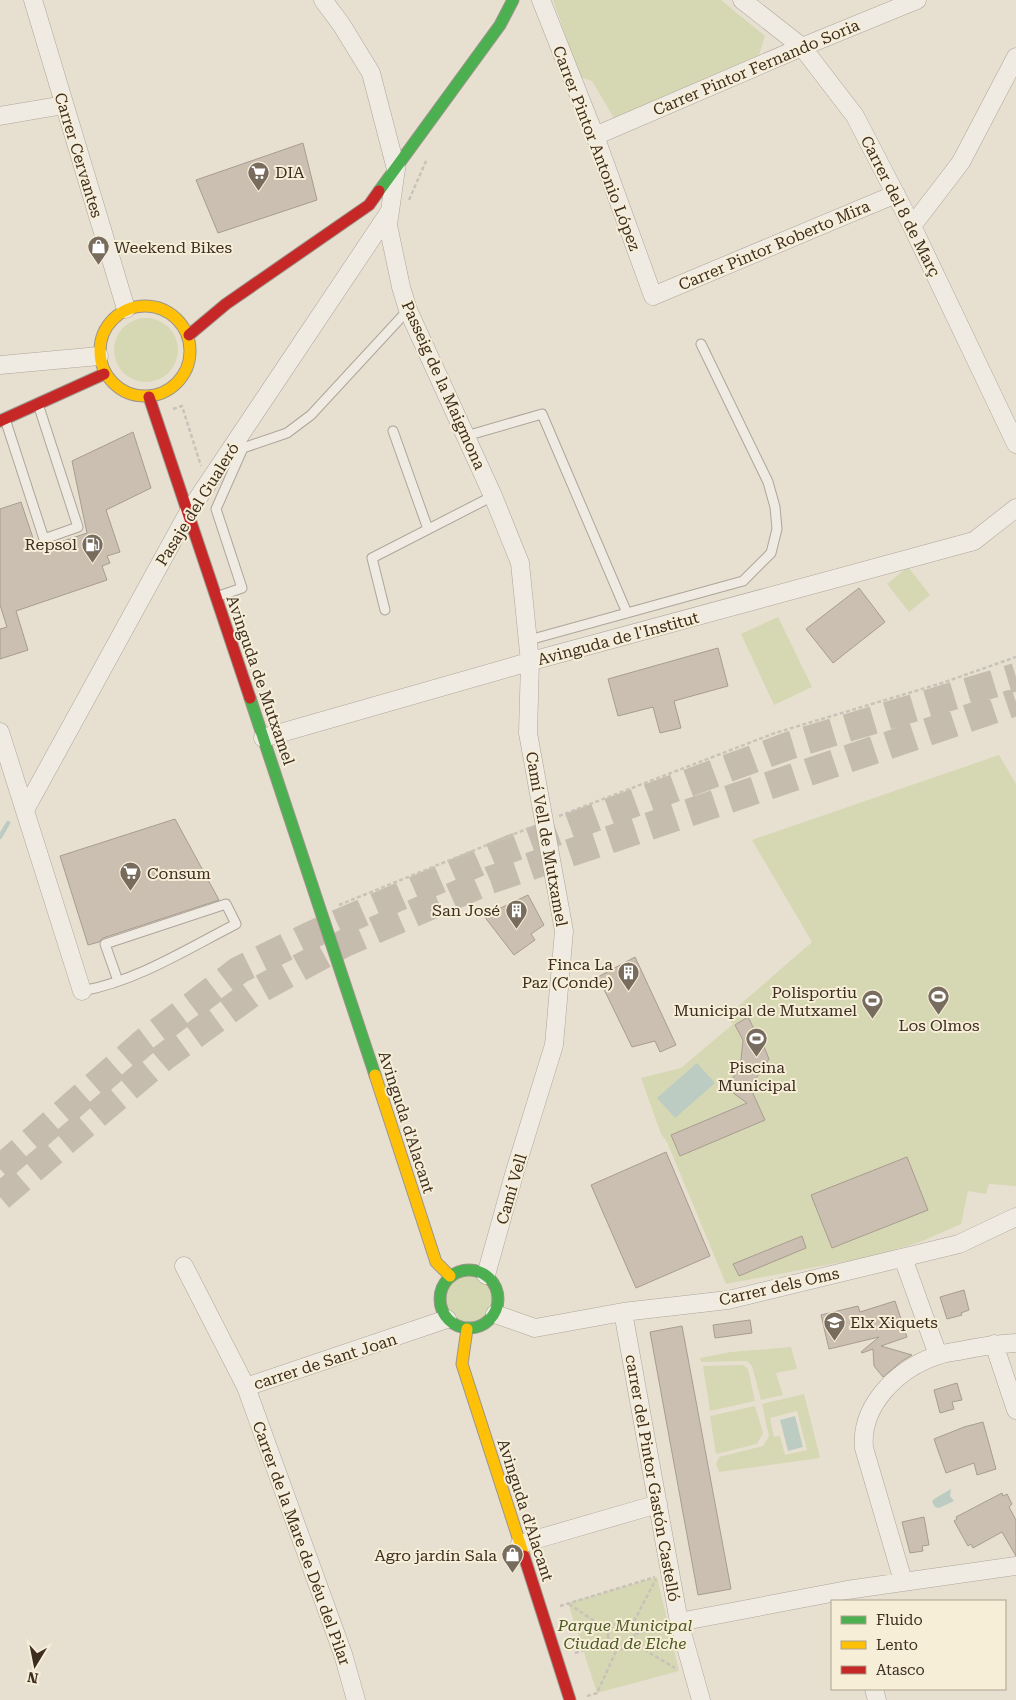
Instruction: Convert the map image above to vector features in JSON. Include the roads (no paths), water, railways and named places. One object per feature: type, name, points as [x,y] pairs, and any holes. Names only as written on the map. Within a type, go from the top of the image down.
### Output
[{"type":"street","name":"Carrer Cervantes","points":[[33,0],[126,309]]},
{"type":"street","name":"Passeig de la Maigmona","points":[[323,0],[341,24],[370,73],[396,169],[388,225],[401,287],[408,310],[493,496],[520,563],[530,662]]},
{"type":"street","points":[[189,335],[226,304],[369,206],[500,24],[513,0]]},
{"type":"street","name":"Carrer Pintor Antonio López","points":[[541,0],[595,136],[652,296]]},
{"type":"street","name":"Carrer del 8 de Març","points":[[742,0],[802,47],[855,116],[912,226],[1016,444]]},
{"type":"street","name":"Carrer Pintor Fernando Soria","points":[[595,136],[917,0]]},
{"type":"street","points":[[912,226],[961,162],[1016,58]]},
{"type":"street","points":[[0,116],[64,105]]},
{"type":"street","name":"Carrer Pintor Roberto Mira","points":[[652,296],[896,194]]},
{"type":"street","name":"Pasaje del Gualeró","points":[[25,810],[188,513],[390,210]]},
{"type":"street","points":[[149,305],[170,312],[189,335],[192,356],[186,373],[168,391],[149,397],[132,394],[117,388],[104,374],[99,356],[100,340],[107,325],[126,309],[149,305]]},
{"type":"street","points":[[0,365],[99,356]]},
{"type":"street","points":[[2,420],[104,374]]},
{"type":"street","name":"Avinguda de Mutxamel","points":[[149,397],[342,972]]},
{"type":"street","name":"Avinguda de l'Institut","points":[[263,738],[530,662],[974,541],[1016,508]]},
{"type":"street","name":"Camí Vell de Mutxamel","points":[[530,662],[528,733],[564,931],[554,1045],[536,1103]]},
{"type":"street","points":[[0,732],[82,991]]},
{"type":"street","name":"Avinguda d'Alacant","points":[[342,972],[436,1262],[450,1276]]},
{"type":"street","name":"Camí Vell","points":[[486,1275],[536,1103]]},
{"type":"street","name":"Carrer dels Oms","points":[[495,1314],[535,1328],[623,1312],[728,1300],[959,1244],[1016,1216]]},
{"type":"street","points":[[903,1258],[938,1355]]},
{"type":"street","name":"carrer de Sant Joan","points":[[184,1266],[246,1387],[447,1319]]},
{"type":"street","points":[[468,1269],[477,1270],[486,1275],[493,1281],[499,1297],[495,1314],[483,1325],[467,1329],[459,1327],[447,1319],[441,1309],[439,1300],[440,1291],[450,1276],[458,1271],[468,1269]]},
{"type":"street","name":"carrer del Pintor Gastón Castelló","points":[[623,1312],[658,1504],[674,1624],[701,1700]]},
{"type":"street","name":"Avinguda d'Alacant","points":[[467,1329],[462,1364],[570,1700]]},
{"type":"street","points":[[903,1582],[864,1448],[863,1437],[871,1410],[891,1383],[920,1363],[938,1355],[994,1344],[1016,1343]]},
{"type":"street","points":[[994,1344],[1016,1410]]},
{"type":"street","name":"Carrer de la Mare de Déu del Pilar","points":[[246,1387],[343,1654],[356,1700]]},
{"type":"street","points":[[520,1544],[658,1504]]},
{"type":"street","points":[[674,1624],[849,1596],[903,1582],[1016,1566]]},
{"type":"lane","points":[[216,597],[242,588],[216,509],[244,448],[288,433],[311,415],[408,310]]},
{"type":"lane","points":[[529,640],[744,581],[771,553],[777,529],[775,507],[768,482],[701,344]]},
{"type":"lane","points":[[2,420],[44,539],[78,527],[38,404]]},
{"type":"lane","points":[[466,436],[542,414],[627,613]]},
{"type":"lane","points":[[392,431],[428,529]]},
{"type":"lane","points":[[385,610],[372,558],[493,496]]},
{"type":"lane","points":[[82,991],[118,982],[132,977],[236,924],[226,904],[105,944],[118,982]]},
{"type":"waterway","points":[[0,837],[8,823]]},
{"type":"tunnel","points":[[0,1169],[143,1043],[239,970],[311,935],[510,849],[791,745],[1016,677]]},
{"type":"tunnel","points":[[0,1197],[164,1057],[251,994],[345,943],[490,880],[1016,702]]},
{"type":"place","name":"DIA","points":[[259,191]]},
{"type":"place","name":"Weekend Bikes","points":[[98,266]]},
{"type":"place","name":"Repsol","points":[[93,563]]},
{"type":"place","name":"Consum","points":[[131,892]]},
{"type":"place","name":"San José","points":[[516,929]]},
{"type":"place","name":"Finca La Paz (Conde)","points":[[629,992]]},
{"type":"place","name":"Los Olmos","points":[[939,1015]]},
{"type":"place","name":"Polisportiu Municipal de Mutxamel","points":[[873,1020]]},
{"type":"place","name":"Piscina Municipal","points":[[757,1057]]},
{"type":"place","name":"Elx Xiquets","points":[[834,1341]]},
{"type":"place","name":"Agro jardín Sala","points":[[513,1574]]},
{"type":"park label","name":"Parque Municipal Ciudad de Elche","points":[[625,1634]]}]
